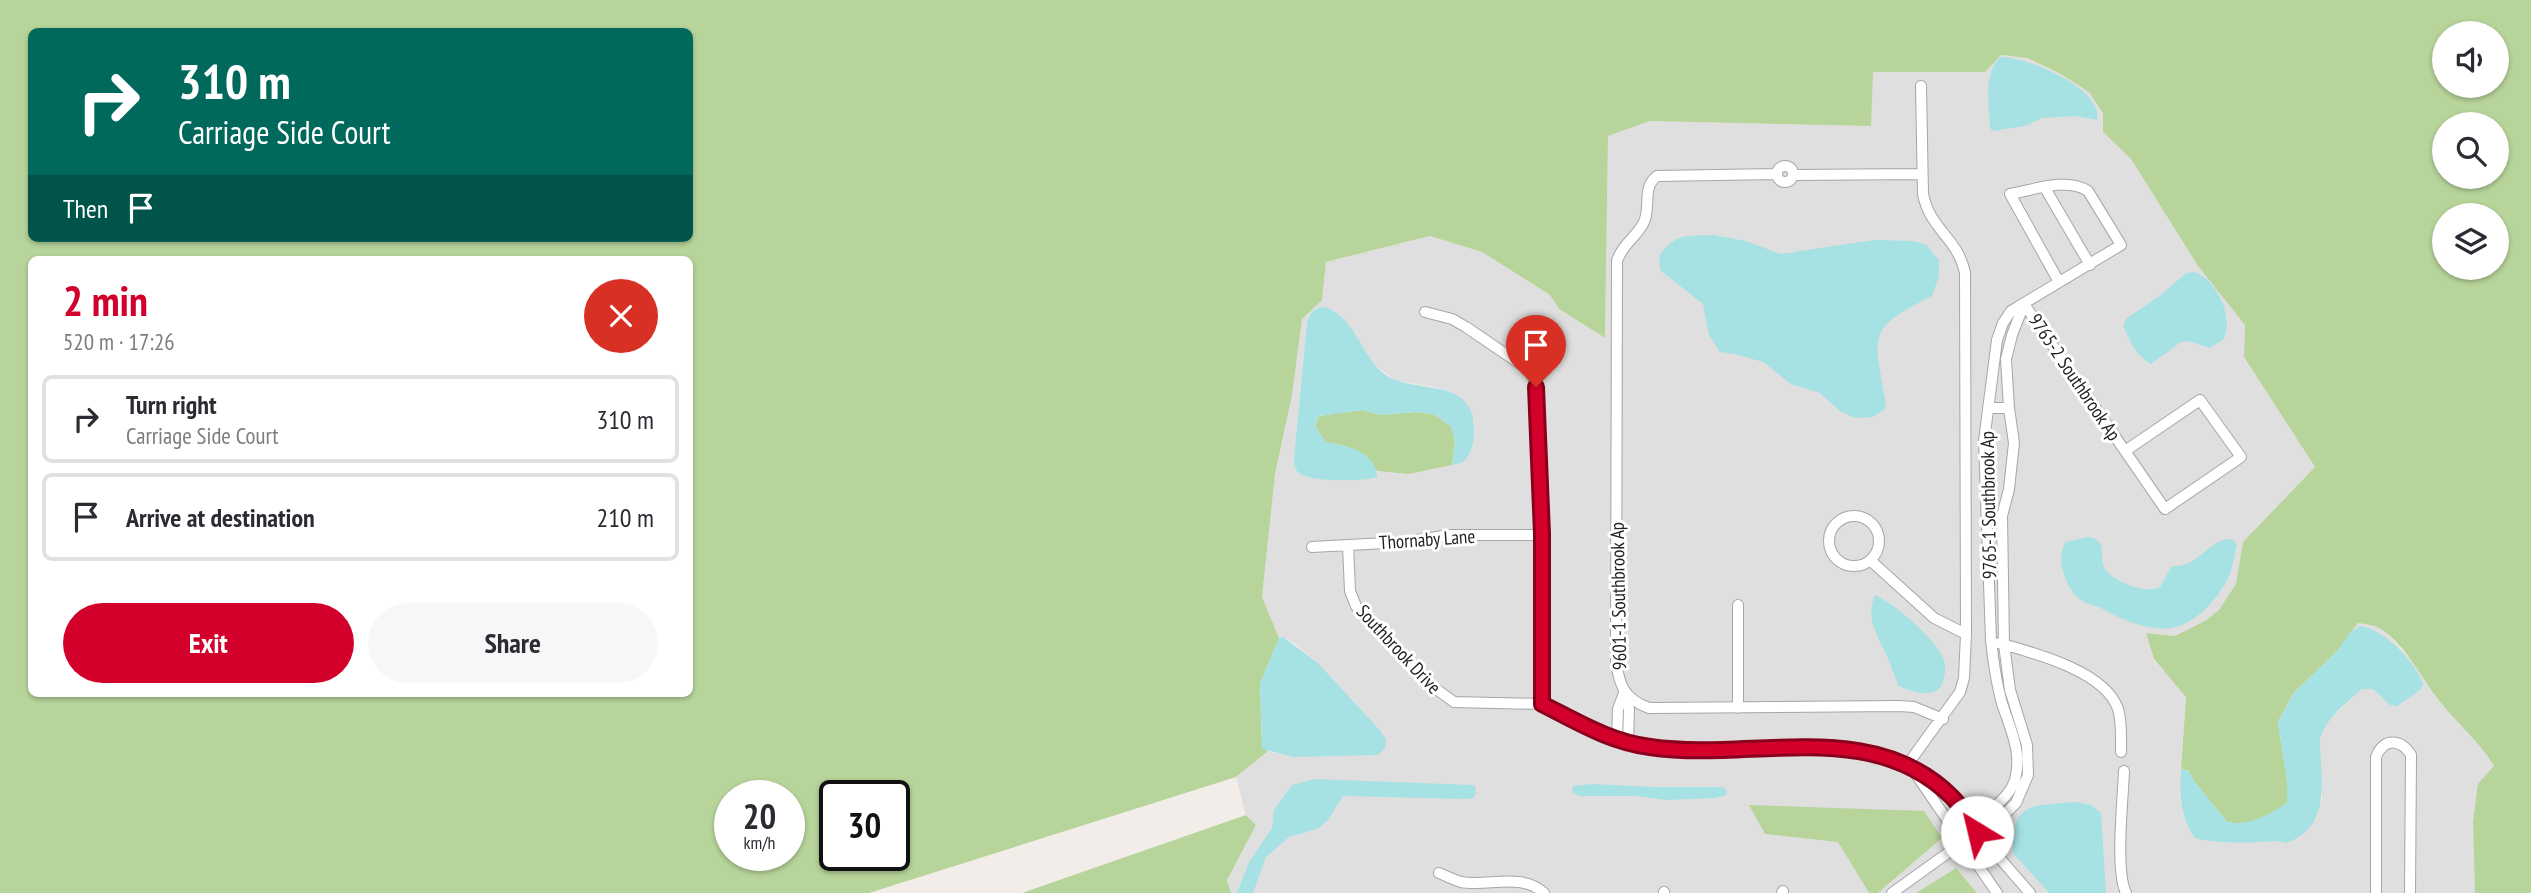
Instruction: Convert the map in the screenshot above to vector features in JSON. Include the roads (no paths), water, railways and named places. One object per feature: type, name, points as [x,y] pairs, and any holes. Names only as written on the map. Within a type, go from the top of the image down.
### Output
[{"type":"street","points":[[1921,86],[1925,207],[1934,224],[1957,249],[1965,273],[1966,634],[1964,684],[1943,719],[1908,764],[1997,893]]},
{"type":"street","name":"9601-1 Southbrook Ap","points":[[1922,174],[1793,175],[1792,170],[1786,166],[1778,169],[1777,174],[1657,176],[1648,188],[1644,224],[1620,250],[1617,261],[1616,661],[1618,679],[1625,692],[1634,701],[1649,708],[1899,706],[1914,708],[1943,719]]},
{"type":"street","name":"9765-1 Southbrook Ap","points":[[1977,832],[1980,820],[1996,807],[2014,783],[2018,761],[2016,742],[1994,669],[1991,640],[1984,441],[1997,340],[2011,311],[2121,245],[2088,191],[2073,185],[2010,194],[2059,282]]},
{"type":"street","points":[[2045,188],[2090,265]]},
{"type":"street","points":[[1892,893],[1962,841],[1977,832],[1990,829],[2016,803],[2028,775],[2028,745],[2010,690],[2004,644],[2002,516],[2009,489],[2014,443],[2006,372],[2008,346],[2024,304]]},
{"type":"street","name":"9765-2 Southbrook Ap","points":[[2024,304],[2124,450],[2165,509],[2241,457],[2200,400],[2124,450]]},
{"type":"street","points":[[1425,312],[1452,319],[1466,327],[1525,367],[1533,377],[1539,400],[1542,704]]},
{"type":"street","points":[[1988,408],[2009,408]]},
{"type":"street","points":[[1853,516],[1862,517],[1875,528],[1878,545],[1870,559],[1863,564],[1848,565],[1835,557],[1830,550],[1829,534],[1838,522],[1853,516]]},
{"type":"street","name":"Thornaby Lane","points":[[1312,547],[1404,542],[1450,535],[1542,534]]},
{"type":"street","name":"Southbrook Drive","points":[[1348,545],[1350,591],[1356,606],[1443,696],[1454,702],[1542,704],[1598,734],[1628,743],[1679,750],[1854,750],[1883,755],[1908,764],[1953,798],[1977,832],[2030,893]]},
{"type":"street","points":[[1870,559],[1934,618],[1966,634]]},
{"type":"street","points":[[1738,606],[1738,708]]},
{"type":"street","points":[[1991,640],[2078,670],[2102,685],[2118,710],[2121,752]]},
{"type":"street","points":[[1617,740],[1618,709],[1625,692]]},
{"type":"street","points":[[1625,692],[1629,709],[1628,743]]},
{"type":"street","points":[[2376,893],[2376,757],[2386,743],[2394,741],[2402,744],[2411,755],[2410,893]]},
{"type":"street","points":[[2124,771],[2122,850],[2123,884],[2126,893]]},
{"type":"street","points":[[1439,873],[1460,882],[1531,884],[1544,893]]},
{"type":"water","points":[[2000,57],[2044,68],[2076,86],[2096,108],[2097,120],[2075,116],[2042,118],[2025,126],[1992,131],[1988,90],[1991,72]]},
{"type":"water","points":[[1713,235],[1746,241],[1781,254],[1874,240],[1914,241],[1926,245],[1939,260],[1939,276],[1932,296],[1895,317],[1879,336],[1879,363],[1886,404],[1884,410],[1873,417],[1855,418],[1840,411],[1820,393],[1791,384],[1763,362],[1720,352],[1709,335],[1703,304],[1660,270],[1659,256],[1671,243],[1682,237]]},
{"type":"water","points":[[2195,272],[2210,283],[2222,301],[2227,321],[2224,339],[2210,348],[2188,341],[2181,342],[2151,364],[2137,352],[2123,325],[2127,318],[2161,295],[2186,273]]},
{"type":"water","points":[[1323,307],[1343,318],[1368,356],[1383,373],[1409,384],[1453,393],[1464,400],[1471,412],[1474,434],[1471,451],[1462,463],[1452,465],[1455,441],[1451,426],[1433,414],[1415,412],[1381,415],[1362,410],[1319,416],[1315,426],[1326,442],[1342,445],[1366,456],[1376,468],[1377,477],[1325,480],[1305,476],[1297,471],[1294,457],[1307,323],[1312,312]]},
{"type":"water","points":[[2088,537],[2101,544],[2104,567],[2113,577],[2129,585],[2147,589],[2160,587],[2172,566],[2190,562],[2217,543],[2232,539],[2237,545],[2229,576],[2213,601],[2189,622],[2163,628],[2128,621],[2076,596],[2065,578],[2061,555],[2066,542]]},
{"type":"water","points":[[1875,595],[1912,621],[1937,648],[1945,669],[1942,685],[1937,690],[1919,693],[1899,686],[1873,626],[1871,611]]},
{"type":"water","points":[[2360,626],[2379,633],[2398,648],[2420,676],[2423,685],[2420,690],[2397,706],[2390,705],[2373,689],[2362,689],[2331,719],[2320,741],[2321,801],[2311,826],[2301,836],[2286,843],[2226,842],[2195,838],[2182,805],[2181,769],[2189,771],[2227,822],[2251,821],[2287,803],[2287,780],[2278,723],[2293,694],[2338,650],[2350,632]]},
{"type":"water","points":[[1283,637],[1318,663],[1378,728],[1386,739],[1385,749],[1377,755],[1293,757],[1262,749],[1260,684],[1279,638]]},
{"type":"water","points":[[1315,779],[1472,785],[1475,786],[1476,792],[1474,798],[1465,799],[1343,796],[1328,820],[1317,829],[1289,837],[1266,857],[1253,893],[1237,893],[1249,862],[1272,828],[1274,810],[1292,785]]},
{"type":"water","points":[[1593,784],[1724,787],[1727,792],[1726,795],[1715,798],[1665,800],[1637,796],[1579,796],[1572,792],[1573,786]]},
{"type":"water","points":[[2075,802],[2091,805],[2101,813],[2106,893],[2049,893],[2013,853],[2016,823],[2028,809],[2047,804]]}]
